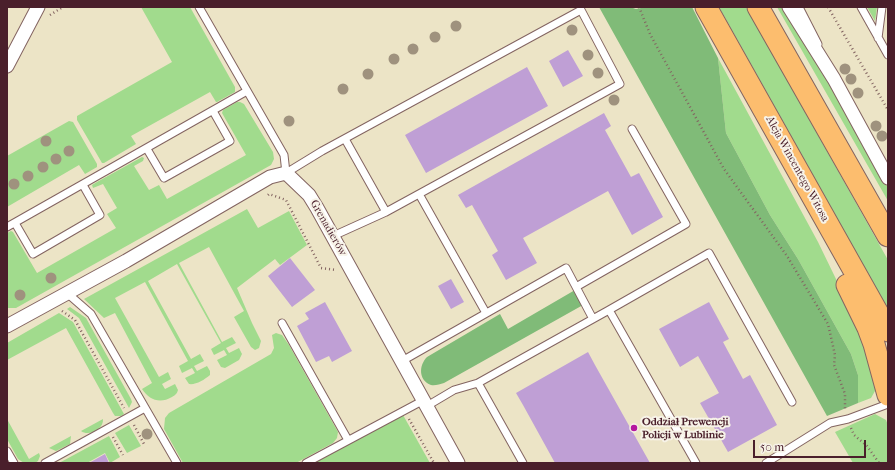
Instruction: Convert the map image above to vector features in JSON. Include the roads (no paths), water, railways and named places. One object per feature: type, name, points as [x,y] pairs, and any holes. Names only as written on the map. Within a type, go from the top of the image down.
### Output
[{"type":"main road","name":"Aleja Wincentego Witosa","points":[[706,7],[888,331]]},
{"type":"main road","points":[[758,7],[888,236]]},
{"type":"main road","points":[[823,120],[888,213]]},
{"type":"main road","points":[[777,134],[832,255],[868,328],[888,395]]},
{"type":"street","points":[[7,66],[38,7]]},
{"type":"street","points":[[789,7],[834,78],[888,178]]},
{"type":"street","points":[[7,326],[72,297],[126,261],[270,177],[286,173]]},
{"type":"street","name":"Grenadierów","points":[[286,173],[309,195],[458,463]]},
{"type":"lane","points":[[199,7],[284,155],[286,173],[344,138],[581,10],[620,84],[386,212],[333,236]]},
{"type":"lane","points":[[799,7],[834,78]]},
{"type":"lane","points":[[861,7],[888,55]]},
{"type":"lane","points":[[878,38],[882,7]]},
{"type":"lane","points":[[7,227],[247,91]]},
{"type":"lane","points":[[147,149],[164,178],[230,141],[213,111]]},
{"type":"lane","points":[[576,287],[686,224],[632,129]]},
{"type":"lane","points":[[344,138],[386,212]]},
{"type":"lane","points":[[15,223],[33,254],[100,215],[83,185]]},
{"type":"lane","points":[[419,194],[486,313]]},
{"type":"lane","points":[[306,463],[404,411],[454,390],[478,383],[709,254],[792,402]]},
{"type":"lane","points":[[402,361],[566,268],[593,318]]},
{"type":"lane","points":[[72,297],[91,314],[177,463]]},
{"type":"lane","points":[[609,310],[696,463]]},
{"type":"lane","points":[[282,322],[348,440]]},
{"type":"lane","points":[[478,383],[523,463]]},
{"type":"lane","points":[[766,463],[830,423],[848,419],[888,404]]},
{"type":"lane","points":[[45,463],[145,408]]},
{"type":"lane","points":[[7,451],[14,463]]},
{"type":"place","name":"Oddział Prewencji Policji w Lublinie","points":[[634,428]]}]
